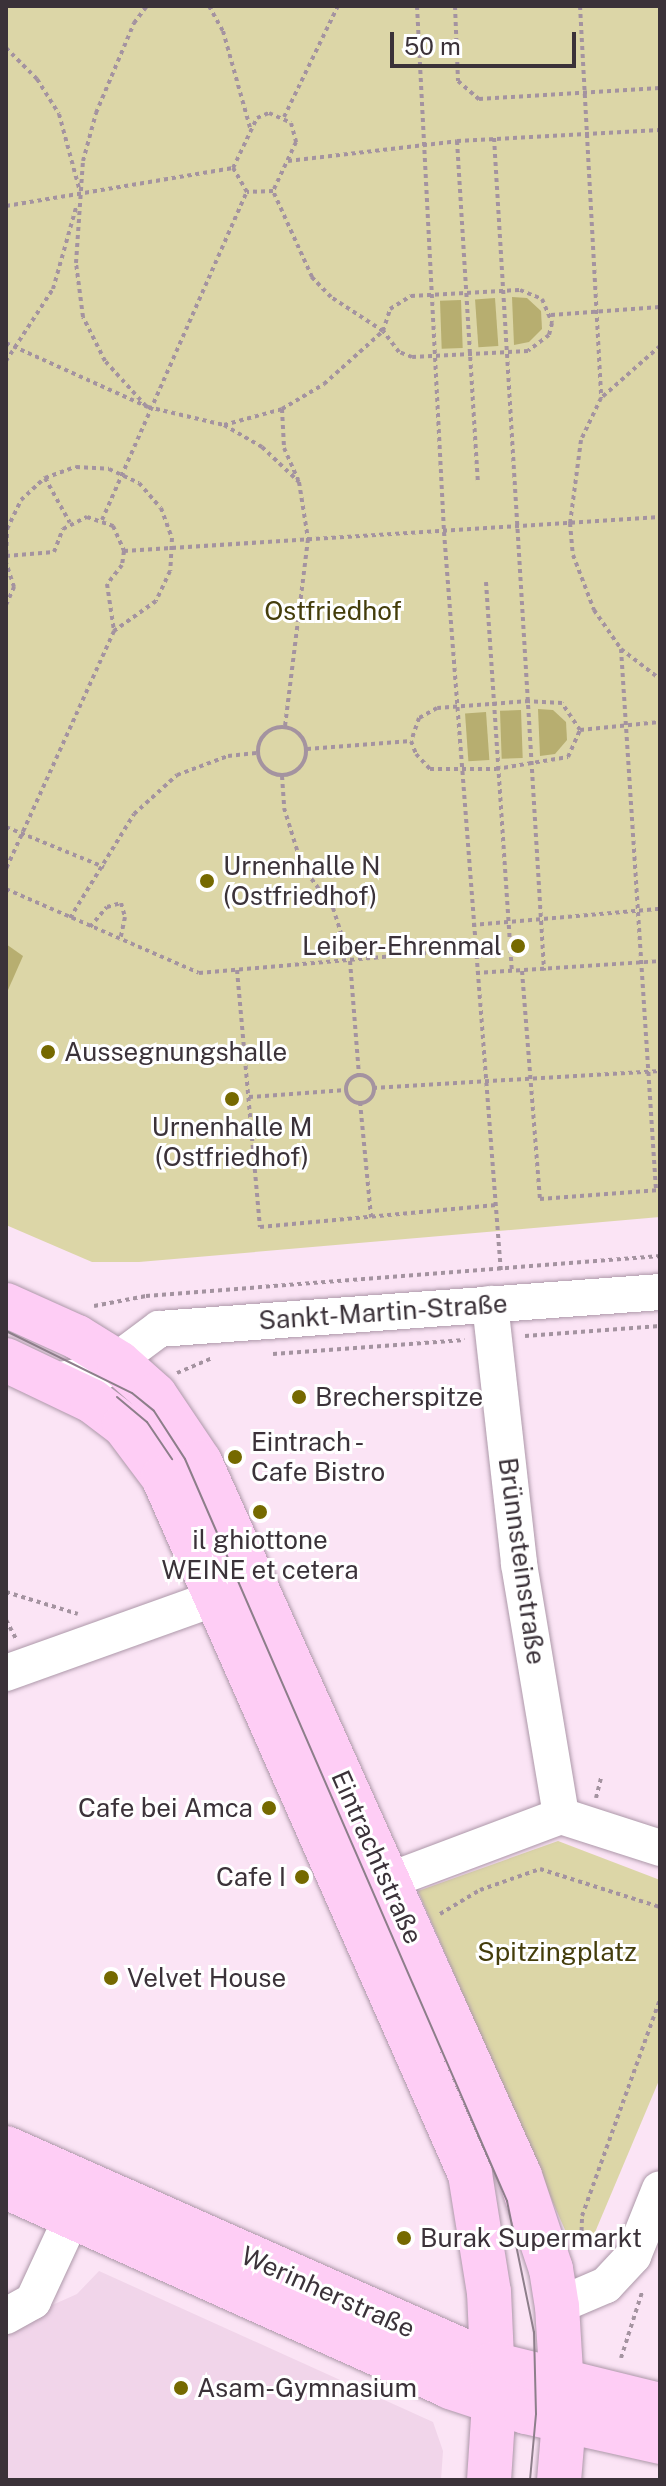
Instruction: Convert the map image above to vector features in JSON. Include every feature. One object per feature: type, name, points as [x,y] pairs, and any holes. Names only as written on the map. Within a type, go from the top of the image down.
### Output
[{"type":"main road","name":"Eintrachtstraße","points":[[6,1305],[77,1337],[119,1363],[155,1395],[200,1462],[520,2176],[551,2269],[557,2306],[564,2402],[559,2480]]},
{"type":"main road","name":"Eintrachtstraße","points":[[6,1360],[54,1381],[124,1425],[163,1477],[470,2174],[483,2236],[493,2384],[489,2480]]},
{"type":"main road","name":"Werinherstraße","points":[[6,2148],[493,2384]]},
{"type":"main road","name":"Werinherstraße","points":[[6,2187],[72,2217],[493,2384],[564,2402],[660,2442]]},
{"type":"main road","name":"Werinherstraße","points":[[564,2402],[660,2405]]},
{"type":"street","name":"Sankt-Martin-Straße","points":[[119,1363],[159,1329],[492,1321],[660,1292]]},
{"type":"street","name":"Brünnsteinstraße","points":[[492,1321],[519,1564],[561,1816]]},
{"type":"street","points":[[54,1381],[100,1373],[119,1363],[124,1425]]},
{"type":"street","points":[[6,1673],[218,1597]]},
{"type":"street","points":[[388,1881],[561,1816],[660,1848]]},
{"type":"street","points":[[557,2306],[606,2285],[633,2256],[660,2189]]},
{"type":"street","points":[[6,2316],[33,2301],[72,2217]]},
{"type":"path","points":[[6,361],[53,289],[80,193],[96,113],[117,59],[147,6]]},
{"type":"path","points":[[209,6],[223,31],[251,129]]},
{"type":"path","points":[[284,117],[338,6]]},
{"type":"path","points":[[417,6],[433,355],[460,770],[502,1268]]},
{"type":"path","points":[[455,6],[458,81],[479,99],[660,88]]},
{"type":"path","points":[[580,6],[601,398]]},
{"type":"path","points":[[6,48],[37,79],[59,114],[80,193],[76,263],[83,317],[105,361],[148,407]]},
{"type":"path","points":[[233,168],[251,129],[266,114],[284,117],[296,132],[288,161],[273,191]]},
{"type":"path","points":[[288,161],[457,141],[660,130]]},
{"type":"path","points":[[494,138],[544,970]]},
{"type":"path","points":[[457,141],[478,480]]},
{"type":"path","points":[[6,206],[233,168]]},
{"type":"path","points":[[233,168],[247,192]]},
{"type":"path","points":[[247,192],[273,191]]},
{"type":"path","points":[[273,191],[312,277],[351,312],[383,331],[399,352],[433,355],[528,351],[542,343],[551,315]]},
{"type":"path","points":[[102,520],[148,407],[247,192]]},
{"type":"path","points":[[224,425],[282,409],[349,366],[383,331],[390,309],[399,300],[430,295],[532,292],[551,315]]},
{"type":"path","points":[[551,315],[660,307]]},
{"type":"path","points":[[6,343],[148,407],[224,425],[262,447],[299,482]]},
{"type":"path","points":[[660,346],[601,398],[581,440],[570,523],[582,582],[621,649],[660,679]]},
{"type":"path","points":[[282,409],[284,448],[299,482],[308,539],[285,727]]},
{"type":"path","points":[[6,605],[14,587],[6,556],[7,529],[21,500],[45,478],[76,467],[121,473],[139,483],[161,508],[171,547],[170,571],[156,601],[114,631],[6,869]]},
{"type":"path","points":[[45,478],[70,523]]},
{"type":"path","points":[[6,556],[54,552],[56,540],[70,523],[87,517],[102,520],[121,538],[124,551],[122,565],[107,584],[114,631]]},
{"type":"path","points":[[124,551],[660,517]]},
{"type":"path","points":[[486,582],[496,769],[512,971]]},
{"type":"path","points":[[522,971],[540,1199],[658,1190],[621,649]]},
{"type":"path","points":[[529,701],[562,703],[580,730],[568,757],[496,769],[430,769],[416,754],[411,741],[427,711],[529,701]]},
{"type":"path","points":[[580,730],[660,722]]},
{"type":"path","points":[[285,727],[297,732],[307,749],[302,765],[282,776],[266,769],[258,753],[265,734],[285,727]]},
{"type":"path","points":[[307,749],[411,741]]},
{"type":"path","points":[[70,918],[134,814],[177,775],[228,756],[258,753]]},
{"type":"path","points":[[282,776],[284,808],[302,866],[333,908],[350,961],[359,1075],[346,1090]]},
{"type":"path","points":[[6,827],[104,867]]},
{"type":"path","points":[[6,889],[199,973],[474,949]]},
{"type":"path","points":[[90,927],[107,907],[121,903],[125,907],[120,941]]},
{"type":"path","points":[[472,925],[660,909]]},
{"type":"path","points":[[476,973],[660,961]]},
{"type":"path","points":[[237,970],[260,1227],[496,1205]]},
{"type":"path","points":[[373,1088],[660,1071]]},
{"type":"path","points":[[359,1075],[367,1077],[373,1088]]},
{"type":"path","points":[[360,1102],[368,1099],[373,1088]]},
{"type":"path","points":[[249,1097],[346,1090],[360,1102],[371,1217]]},
{"type":"path","points":[[88,1307],[146,1296],[660,1256]]},
{"type":"path","points":[[256,1355],[492,1321],[660,1326]]},
{"type":"path","points":[[176,1374],[190,1363],[225,1357]]},
{"type":"path","points":[[6,1592],[92,1619]]},
{"type":"path","points":[[409,1928],[480,1890],[540,1869],[660,1907]]},
{"type":"path","points":[[581,2260],[582,2216],[660,1999]]},
{"type":"path","points":[[621,2358],[646,2279]]},
{"type":"shaded area","points":[[512,297],[527,298],[541,311],[542,329],[529,342],[514,345]]},
{"type":"shaded area","points":[[495,298],[498,346],[478,347],[475,299]]},
{"type":"shaded area","points":[[461,300],[463,348],[442,349],[440,301]]},
{"type":"shaded area","points":[[538,709],[553,710],[566,722],[567,740],[555,754],[540,756]]},
{"type":"shaded area","points":[[521,710],[523,758],[502,759],[500,711]]},
{"type":"shaded area","points":[[486,712],[489,760],[468,761],[465,713]]},
{"type":"shaded area","points":[[6,944],[23,956],[8,990],[6,989]]},
{"type":"shaded area","name":"Asam-Gymnasium","points":[[99,2271],[433,2422],[443,2451],[441,2480],[6,2480],[6,2337],[21,2319],[77,2294]]},
{"type":"green space","name":"Ostfriedhof","points":[[6,6],[660,6],[660,1217],[139,1262],[92,1262],[6,1225]]},
{"type":"green space","name":"Spitzingplatz","points":[[558,1841],[660,1880],[660,2078],[593,2237],[568,2237],[418,1891]]},
{"type":"tram line","points":[[6,1331],[132,1393],[154,1411],[185,1459],[507,2201],[534,2332],[536,2414],[530,2480]]},
{"type":"tram line","points":[[117,1397],[147,1422],[172,1459]]},
{"type":"place","name":"Urnenhalle N (Ostfriedhof)","points":[[207,881]]},
{"type":"place","name":"Leiber-Ehrenmal","points":[[518,946]]},
{"type":"place","name":"Aussegnungshalle","points":[[48,1052]]},
{"type":"place","name":"Urnenhalle M (Ostfriedhof)","points":[[232,1099]]},
{"type":"place","name":"Brecherspitze","points":[[299,1397]]},
{"type":"place","name":"Eintrach - Cafe Bistro","points":[[235,1457]]},
{"type":"place","name":"il ghiottone WEINE et cetera","points":[[260,1512]]},
{"type":"place","name":"Cafe bei Amca","points":[[269,1808]]},
{"type":"place","name":"Cafe I","points":[[302,1877]]},
{"type":"place","name":"Velvet House","points":[[111,1978]]},
{"type":"place","name":"Burak Supermarkt","points":[[404,2238]]},
{"type":"place","name":"Asam-Gymnasium","points":[[181,2388]]}]
